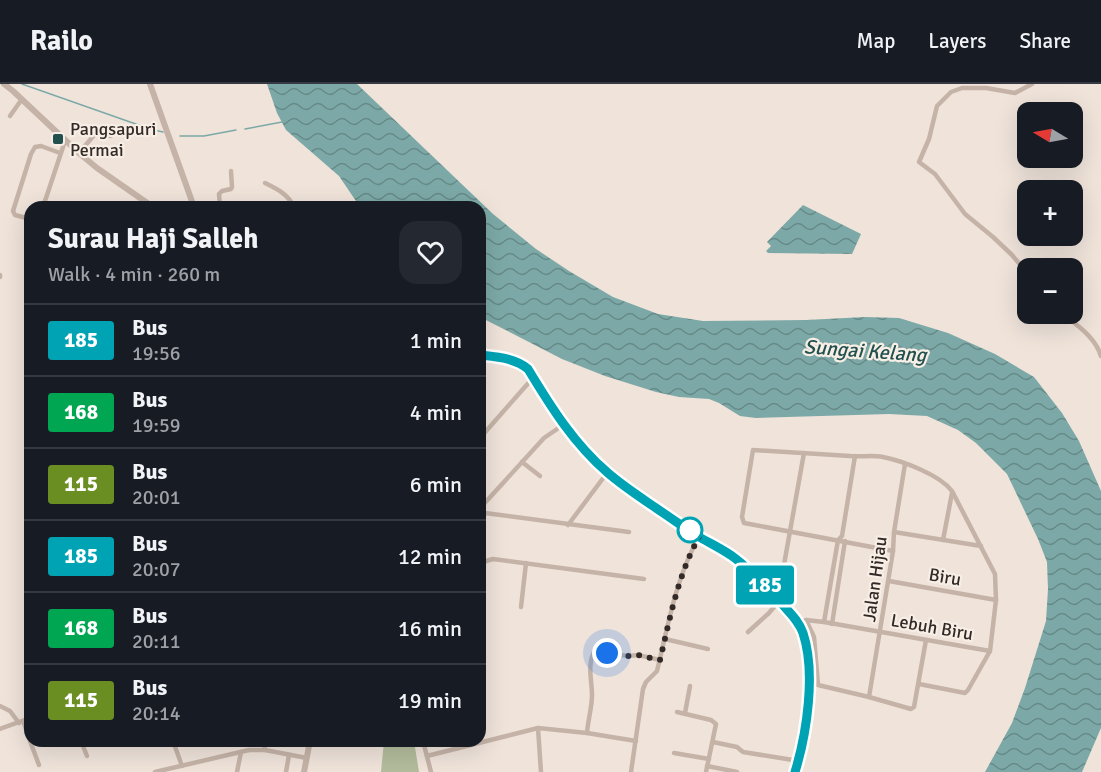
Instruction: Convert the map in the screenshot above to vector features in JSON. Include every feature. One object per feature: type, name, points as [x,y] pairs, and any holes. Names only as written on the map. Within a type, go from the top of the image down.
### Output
[{"type":"street","points":[[4,84],[79,153],[143,201]]},
{"type":"street","points":[[150,84],[192,201]]},
{"type":"street","points":[[1017,261],[993,237],[964,214],[935,174],[920,162],[929,139],[937,106],[951,92],[962,88],[986,88],[1016,93],[1032,84]]},
{"type":"street","points":[[10,116],[22,99]]},
{"type":"street","points":[[79,153],[95,134],[111,136]]},
{"type":"street","points":[[44,201],[65,141]]},
{"type":"street","points":[[24,217],[15,215],[13,211],[31,154],[36,147],[41,146],[60,153]]},
{"type":"street","points":[[220,201],[220,192],[232,187],[231,171]]},
{"type":"street","points":[[265,183],[280,191],[290,201]]},
{"type":"street","points":[[1075,324],[1089,335],[1101,356]]},
{"type":"street","points":[[486,356],[522,364],[528,369],[563,425],[607,473],[699,537],[735,558],[757,576],[798,623],[803,633],[809,671],[808,707],[795,772]]},
{"type":"street","points":[[486,431],[533,378]]},
{"type":"street","points":[[486,502],[544,438],[563,425]]},
{"type":"street","points":[[893,551],[846,542],[840,538],[744,523],[742,518],[753,450],[882,456],[930,474],[947,484],[952,491],[995,574],[996,600],[990,651],[967,692],[919,684]]},
{"type":"street","points":[[774,595],[780,587],[804,453]]},
{"type":"street","points":[[824,622],[855,456]]},
{"type":"street","points":[[522,462],[540,476]]},
{"type":"street","name":"Jalan Hijau","points":[[869,697],[889,581],[905,464]]},
{"type":"street","points":[[568,525],[607,473]]},
{"type":"street","points":[[943,540],[952,491]]},
{"type":"street","points":[[486,513],[628,532]]},
{"type":"street","points":[[894,532],[981,546]]},
{"type":"street","points":[[631,772],[646,682],[657,671],[681,576],[688,556],[699,537]]},
{"type":"street","points":[[832,624],[846,542]]},
{"type":"street","points":[[486,561],[493,559],[644,579]]},
{"type":"street","points":[[521,607],[526,564]]},
{"type":"street","name":"Biru","points":[[889,581],[996,600]]},
{"type":"street","points":[[748,632],[770,613],[779,601]]},
{"type":"street","points":[[806,620],[814,637],[818,685],[911,708],[914,707],[926,640]]},
{"type":"street","name":"Lebuh Biru","points":[[798,623],[806,620],[824,622],[990,651]]},
{"type":"street","points":[[665,639],[708,649]]},
{"type":"street","points":[[587,733],[592,694],[591,658],[594,652]]},
{"type":"street","points":[[607,653],[638,655],[660,660]]},
{"type":"street","points":[[685,713],[690,686]]},
{"type":"street","points":[[0,706],[10,711],[24,728]]},
{"type":"street","points":[[677,712],[715,722],[717,727],[706,769],[737,772]]},
{"type":"street","points":[[0,729],[24,721]]},
{"type":"street","points":[[486,741],[538,728],[636,741]]},
{"type":"street","points":[[538,728],[541,772]]},
{"type":"street","points":[[713,742],[737,747],[743,752],[799,761]]},
{"type":"street","points":[[32,747],[39,765]]},
{"type":"street","points":[[83,747],[87,756]]},
{"type":"street","points":[[175,747],[182,766]]},
{"type":"street","points":[[304,772],[309,747]]},
{"type":"street","points":[[425,747],[431,772]]},
{"type":"street","points":[[427,756],[463,747]]},
{"type":"street","points":[[155,772],[249,750],[265,750],[307,758]]},
{"type":"street","points":[[237,772],[241,752]]},
{"type":"street","points":[[674,753],[709,759]]},
{"type":"street","points":[[286,772],[289,755]]},
{"type":"green space","points":[[383,747],[415,747],[419,772],[381,772]]},
{"type":"water","points":[[267,84],[357,84],[479,201],[356,201],[339,176],[286,130],[277,113]]},
{"type":"water","points":[[803,205],[861,234],[852,254],[768,253],[766,251],[771,246],[767,242]]},
{"type":"water","name":"Sungai Kelang","points":[[486,207],[536,249],[569,271],[613,297],[658,314],[703,321],[899,318],[948,333],[995,354],[1034,377],[1062,413],[1079,441],[1101,491],[1101,728],[1082,772],[985,772],[1012,723],[1025,688],[1046,621],[1048,589],[1047,562],[1007,474],[976,443],[958,430],[927,416],[889,414],[756,418],[740,416],[709,399],[679,397],[656,392],[562,359],[486,320]]},
{"type":"waterway","points":[[22,84],[163,132]]},
{"type":"waterway","points":[[245,129],[282,122]]},
{"type":"waterway","points":[[180,136],[204,136],[236,130]]},
{"type":"bus line","name":"185","points":[[486,356],[514,361],[528,369],[563,425],[607,473],[699,537],[735,558],[757,576],[798,623],[807,650],[809,689],[799,761],[795,772]]},
{"type":"place","name":"Pangsapuri Permai","points":[[58,139]]},
{"type":"route","points":[[607,653],[638,655],[660,660],[681,576],[688,556],[699,537],[690,530]]}]
